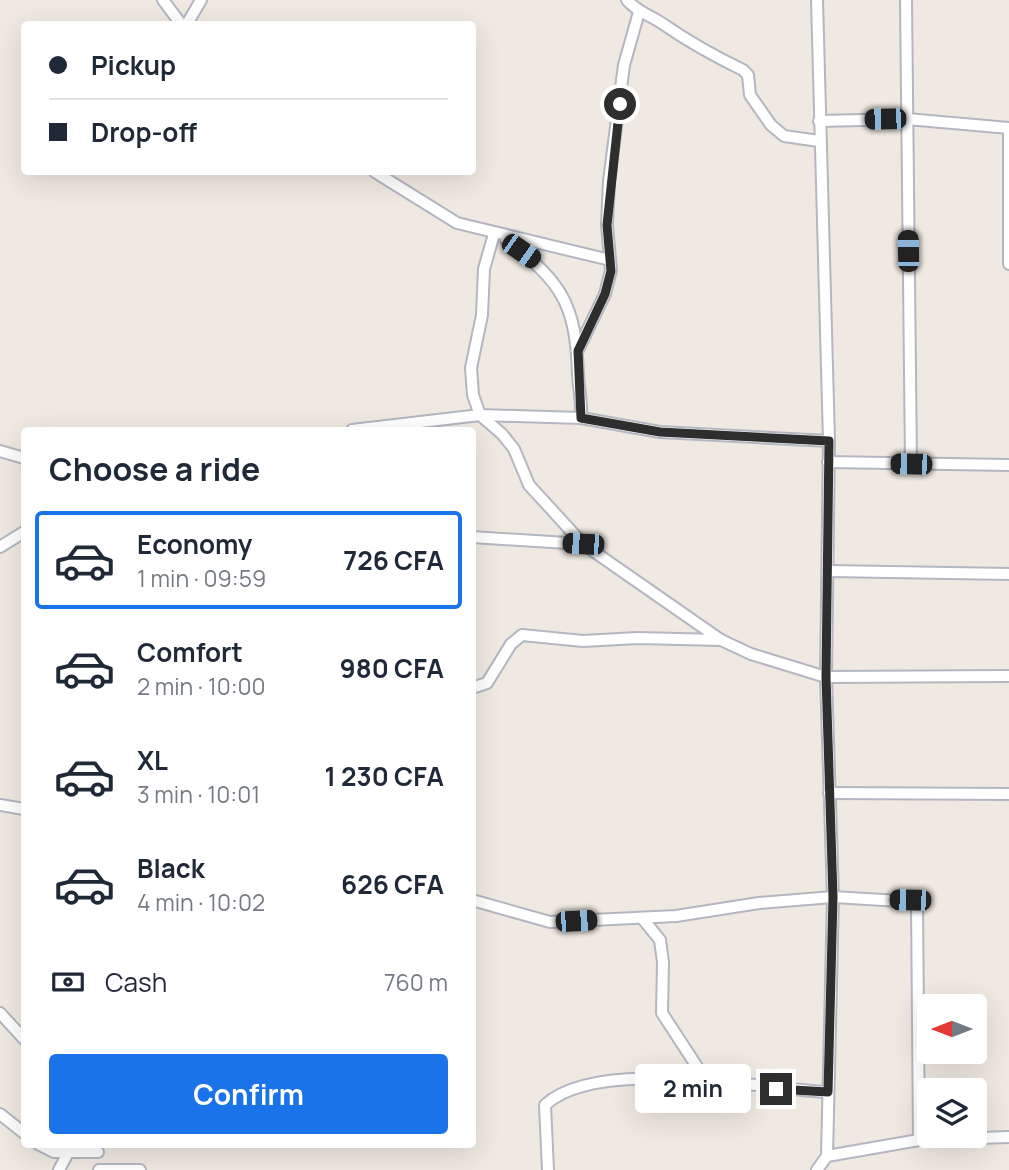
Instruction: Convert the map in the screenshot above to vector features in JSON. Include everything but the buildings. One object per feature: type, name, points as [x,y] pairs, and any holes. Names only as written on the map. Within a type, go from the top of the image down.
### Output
[{"type":"street","points":[[163,0],[181,21]]},
{"type":"street","points":[[186,21],[201,0]]},
{"type":"street","points":[[627,0],[639,12],[661,22],[706,53],[743,70],[748,75],[750,95],[771,125],[784,136],[819,141]]},
{"type":"street","points":[[817,0],[829,441],[826,677],[833,897],[827,1156],[817,1170]]},
{"type":"street","points":[[906,0],[911,464]]},
{"type":"street","points":[[578,351],[605,294],[611,271],[607,225],[610,181],[624,65],[639,12]]},
{"type":"street","points":[[1009,117],[1009,264]]},
{"type":"street","points":[[819,121],[907,118],[1009,128]]},
{"type":"street","points":[[380,175],[457,223],[610,260]]},
{"type":"street","points":[[498,235],[540,264],[564,298],[575,325],[581,418]]},
{"type":"street","points":[[498,235],[484,269],[485,295],[471,368],[480,415],[502,434],[514,449],[529,485],[583,544],[721,640],[751,654],[826,677],[1009,676]]},
{"type":"street","points":[[378,427],[480,415],[581,418],[660,432],[829,441]]},
{"type":"street","points":[[0,451],[21,457]]},
{"type":"street","points":[[828,462],[1009,465]]},
{"type":"street","points":[[0,547],[21,534]]},
{"type":"street","points":[[476,537],[583,544]]},
{"type":"street","points":[[829,571],[1009,574]]},
{"type":"street","points":[[476,687],[487,683],[511,644],[522,635],[583,641],[638,638],[721,640]]},
{"type":"street","points":[[829,793],[1009,794]]},
{"type":"street","points":[[0,805],[21,809]]},
{"type":"street","points":[[476,901],[550,922],[642,918],[833,897],[917,902],[918,1078]]},
{"type":"street","points":[[642,918],[660,940],[663,1013],[705,1079]]},
{"type":"street","points":[[0,1013],[21,1036]]},
{"type":"street","points":[[548,1170],[544,1111],[551,1099],[605,1082],[657,1077],[705,1079],[776,1089],[828,1092]]},
{"type":"street","points":[[0,1114],[21,1131]]},
{"type":"street","points":[[987,1137],[1009,1136]]},
{"type":"street","points":[[827,1156],[917,1140]]},
{"type":"street","points":[[46,1148],[54,1152],[71,1148],[96,1148],[104,1169],[140,1170]]},
{"type":"street","points":[[59,1170],[71,1148]]},
{"type":"route","points":[[620,104],[607,225],[611,271],[605,294],[587,326],[578,351],[581,418],[660,432],[829,441],[826,677],[833,897],[828,1092],[776,1089]]}]
